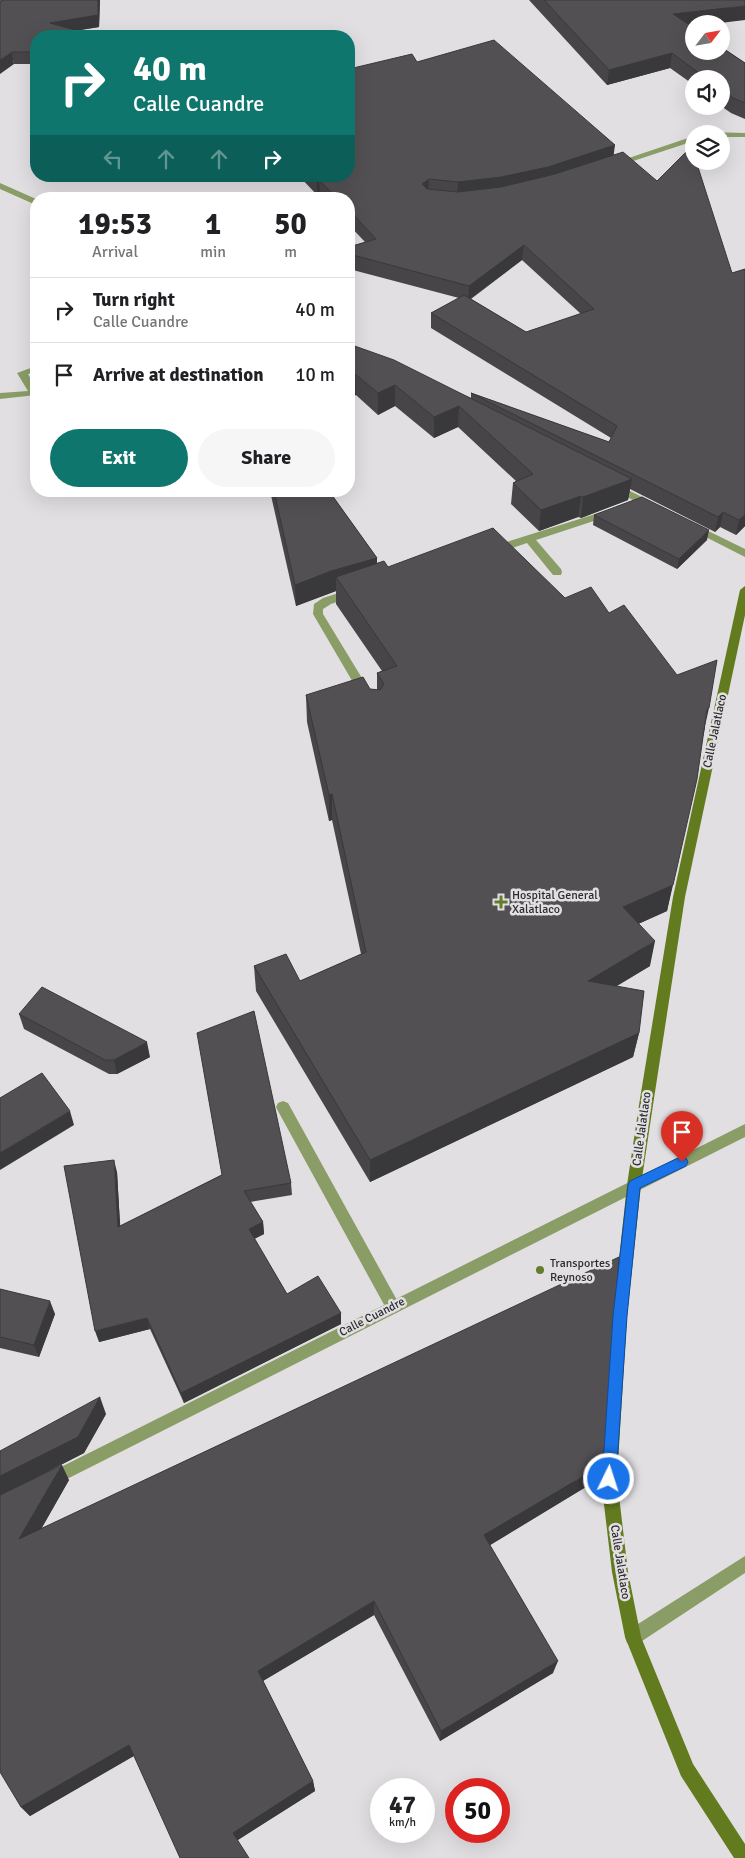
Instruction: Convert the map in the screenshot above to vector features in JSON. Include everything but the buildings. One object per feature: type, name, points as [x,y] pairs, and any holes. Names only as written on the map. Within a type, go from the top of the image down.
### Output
[{"type":"main road","name":"Calle Jalatlaco","points":[[744,1858],[687,1770],[633,1637],[620,1572],[609,1479],[620,1316],[634,1185],[679,897],[745,590]]},
{"type":"street","points":[[730,135],[745,135]]},
{"type":"street","points":[[604,167],[685,141]]},
{"type":"street","points":[[0,186],[30,199]]},
{"type":"street","points":[[30,370],[22,373],[30,386]]},
{"type":"street","points":[[0,396],[30,393]]},
{"type":"street","points":[[606,482],[658,509]]},
{"type":"street","points":[[484,553],[585,522],[641,500]]},
{"type":"street","points":[[684,522],[745,552]]},
{"type":"street","points":[[530,540],[557,572]]},
{"type":"street","points":[[364,589],[327,601],[318,607],[318,614],[371,703]]},
{"type":"street","points":[[283,1107],[393,1307]]},
{"type":"street","name":"Calle Cuandre","points":[[35,1487],[745,1130]]},
{"type":"street","points":[[633,1637],[745,1564]]},
{"type":"place","name":"Hospital General Xalatlaco","points":[[501,902]]},
{"type":"place","name":"Transportes Reynoso","points":[[540,1270]]},
{"type":"route","points":[[609,1479],[620,1316],[634,1185],[682,1162]]}]
